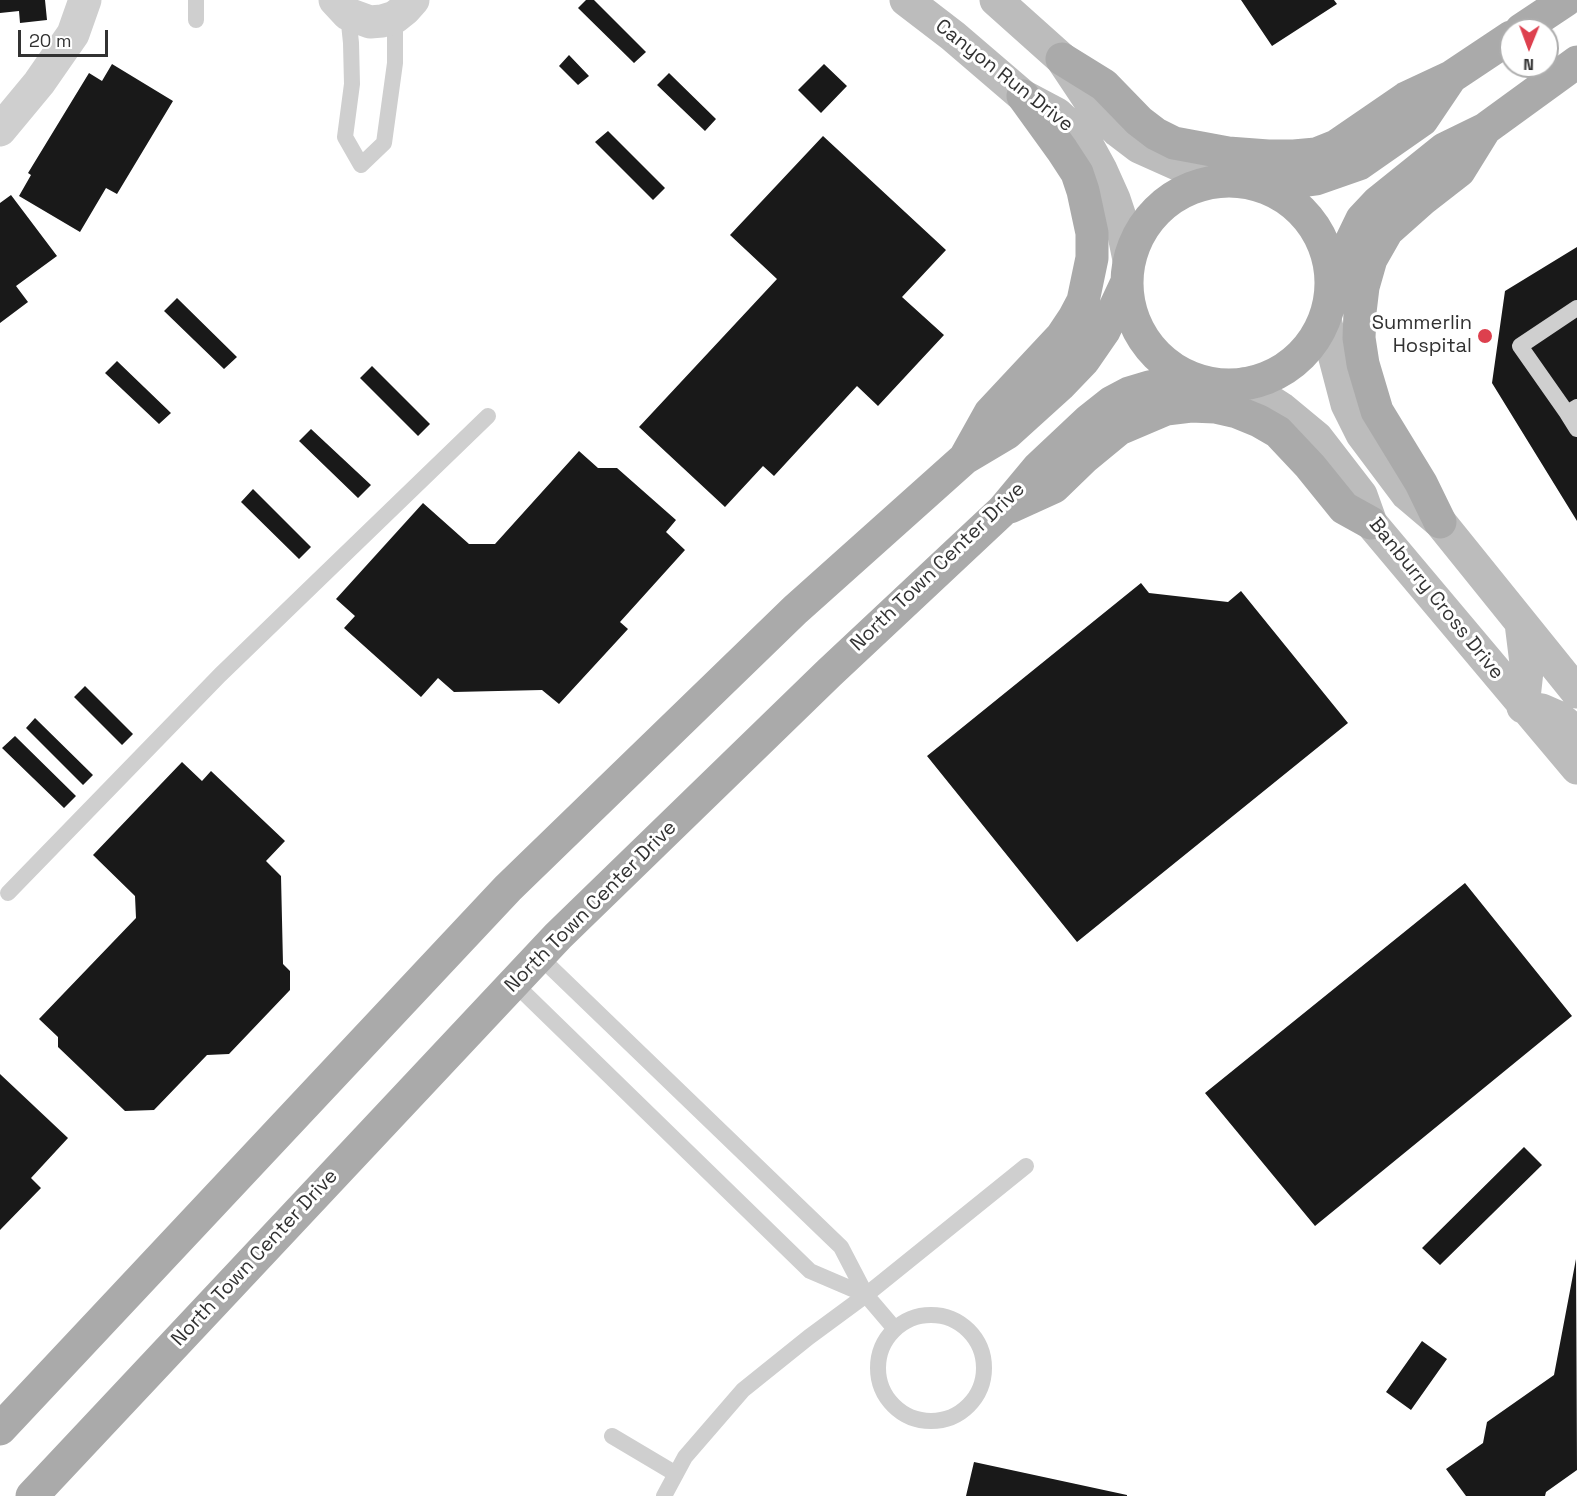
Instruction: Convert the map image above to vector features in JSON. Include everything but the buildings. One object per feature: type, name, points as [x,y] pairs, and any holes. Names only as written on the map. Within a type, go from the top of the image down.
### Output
[{"type":"main road","points":[[1539,18],[1566,0]]},
{"type":"main road","points":[[1062,59],[1104,85],[1139,121],[1156,134],[1174,142],[1228,153],[1294,156],[1316,154],[1336,146],[1406,98],[1451,77],[1499,45]]},
{"type":"main road","points":[[1127,272],[1130,309],[1138,332],[1153,352],[1172,368],[1194,379],[1218,385],[1243,384],[1267,378],[1289,366],[1307,350],[1325,320],[1332,281],[1362,219],[1378,202],[1444,149],[1485,129],[1577,62]]},
{"type":"main road","points":[[1264,186],[1316,179],[1359,164],[1422,120],[1451,77]]},
{"type":"main road","points":[[965,458],[990,413],[1062,336],[1074,318],[1083,301],[1092,258],[1092,233],[1077,174],[1023,96]]},
{"type":"main road","points":[[1440,522],[1421,483],[1377,411],[1363,364],[1359,338],[1360,312],[1371,259],[1387,231],[1423,199],[1460,171],[1485,129]]},
{"type":"main road","points":[[0,1429],[508,888],[795,610],[965,458],[1007,433],[1084,360],[1104,331],[1127,272],[1137,236],[1157,210],[1169,199],[1191,188],[1215,181],[1240,181],[1264,186],[1286,197],[1305,214],[1320,234],[1329,257],[1332,281]]},
{"type":"main road","name":"North Town Center Drive","points":[[32,1496],[539,956],[829,674],[1003,510],[1038,468],[1088,421],[1113,402],[1129,393],[1149,387],[1194,379]]},
{"type":"main road","points":[[1003,510],[1054,487],[1119,429],[1166,409],[1191,406],[1215,407],[1237,412],[1278,432],[1310,466],[1344,508],[1371,523]]},
{"type":"street","points":[[0,130],[39,83],[73,34],[85,0]]},
{"type":"street","name":"Canyon Run Drive","points":[[906,0],[953,36],[1023,96],[1057,114],[1084,140],[1114,199],[1120,220],[1127,272]]},
{"type":"street","name":"Canyon Run Drive","points":[[996,0],[1062,59],[1092,104],[1118,130],[1139,147],[1215,181]]},
{"type":"street","points":[[341,7],[370,22],[382,21],[404,9]]},
{"type":"street","points":[[1325,320],[1347,404],[1362,434],[1407,494],[1440,522],[1577,692]]},
{"type":"street","name":"Banburry Cross Drive","points":[[1243,384],[1282,409],[1317,438],[1361,495],[1371,523],[1523,707],[1577,768]]},
{"type":"street","points":[[1521,622],[1527,671],[1523,707],[1542,710],[1558,717],[1577,733]]},
{"type":"lane","points":[[196,0],[196,20]]},
{"type":"lane","points":[[341,7],[351,43],[352,84],[345,137],[361,165],[384,143],[404,9]]},
{"type":"lane","points":[[1577,308],[1520,346],[1572,410],[1577,429]]},
{"type":"lane","points":[[8,894],[220,675],[488,416]]},
{"type":"lane","points":[[539,956],[841,1247],[866,1295],[895,1329]]},
{"type":"lane","points":[[514,983],[810,1271],[866,1295]]},
{"type":"lane","points":[[664,1496],[685,1457],[743,1390],[809,1336],[866,1295],[1026,1166]]},
{"type":"lane","points":[[927,1315],[944,1316],[961,1324],[974,1336],[982,1351],[985,1368],[974,1400],[961,1412],[945,1419],[928,1421],[911,1417],[896,1408],[885,1395],[879,1378],[879,1360],[884,1343],[895,1329],[909,1320],[927,1315]]},
{"type":"lane","points":[[612,1436],[676,1474]]},
{"type":"place","name":"Summerlin Hospital","points":[[1485,336]]}]
